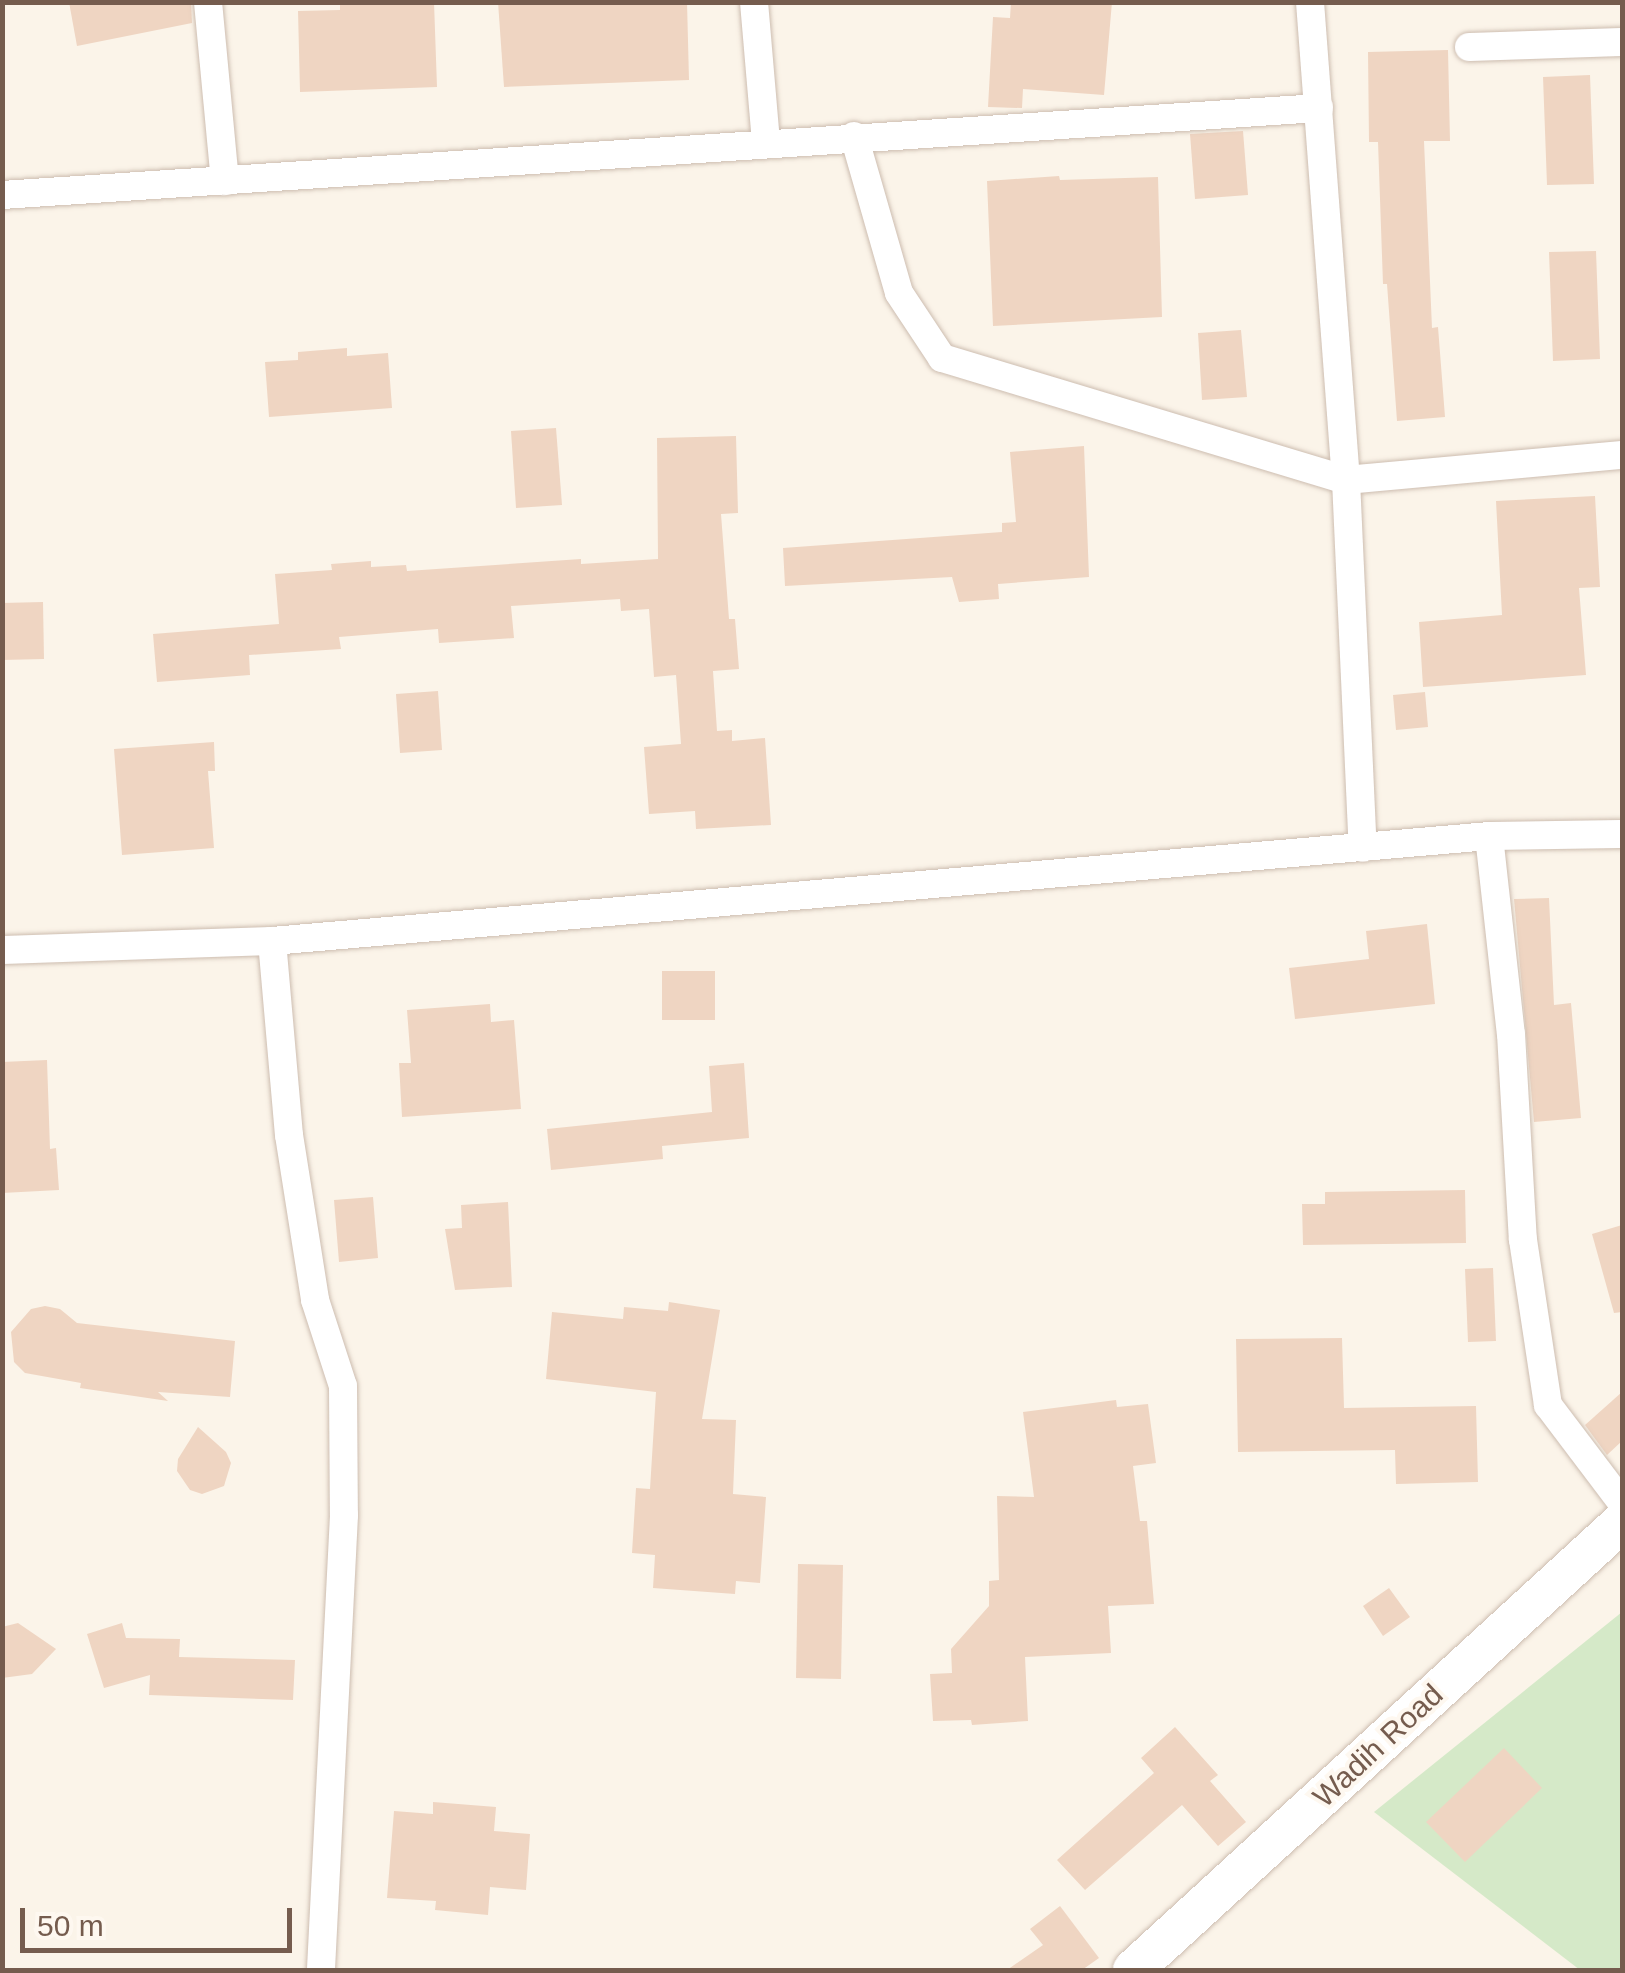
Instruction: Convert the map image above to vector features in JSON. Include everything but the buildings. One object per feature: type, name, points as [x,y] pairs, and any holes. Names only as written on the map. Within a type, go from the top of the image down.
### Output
[{"type":"street","points":[[208,2],[225,181]]},
{"type":"street","points":[[754,2],[766,141]]},
{"type":"street","points":[[1310,2],[1346,480],[1363,848]]},
{"type":"street","points":[[1469,47],[1622,42]]},
{"type":"street","points":[[2,195],[766,141],[1318,108]]},
{"type":"street","points":[[854,136],[899,293],[942,358],[1346,480],[1622,455]]},
{"type":"street","points":[[2,950],[272,941],[1489,836],[1622,834]]},
{"type":"street","points":[[1489,836],[1512,1034],[1523,1240],[1548,1405],[1622,1503]]},
{"type":"street","points":[[272,941],[288,1135],[316,1300],[343,1386],[344,1515],[321,1970]]},
{"type":"street","name":"Wadih Road","points":[[1134,1970],[1622,1522]]},
{"type":"green space","points":[[1622,1612],[1622,1970],[1580,1970],[1374,1812]]}]
